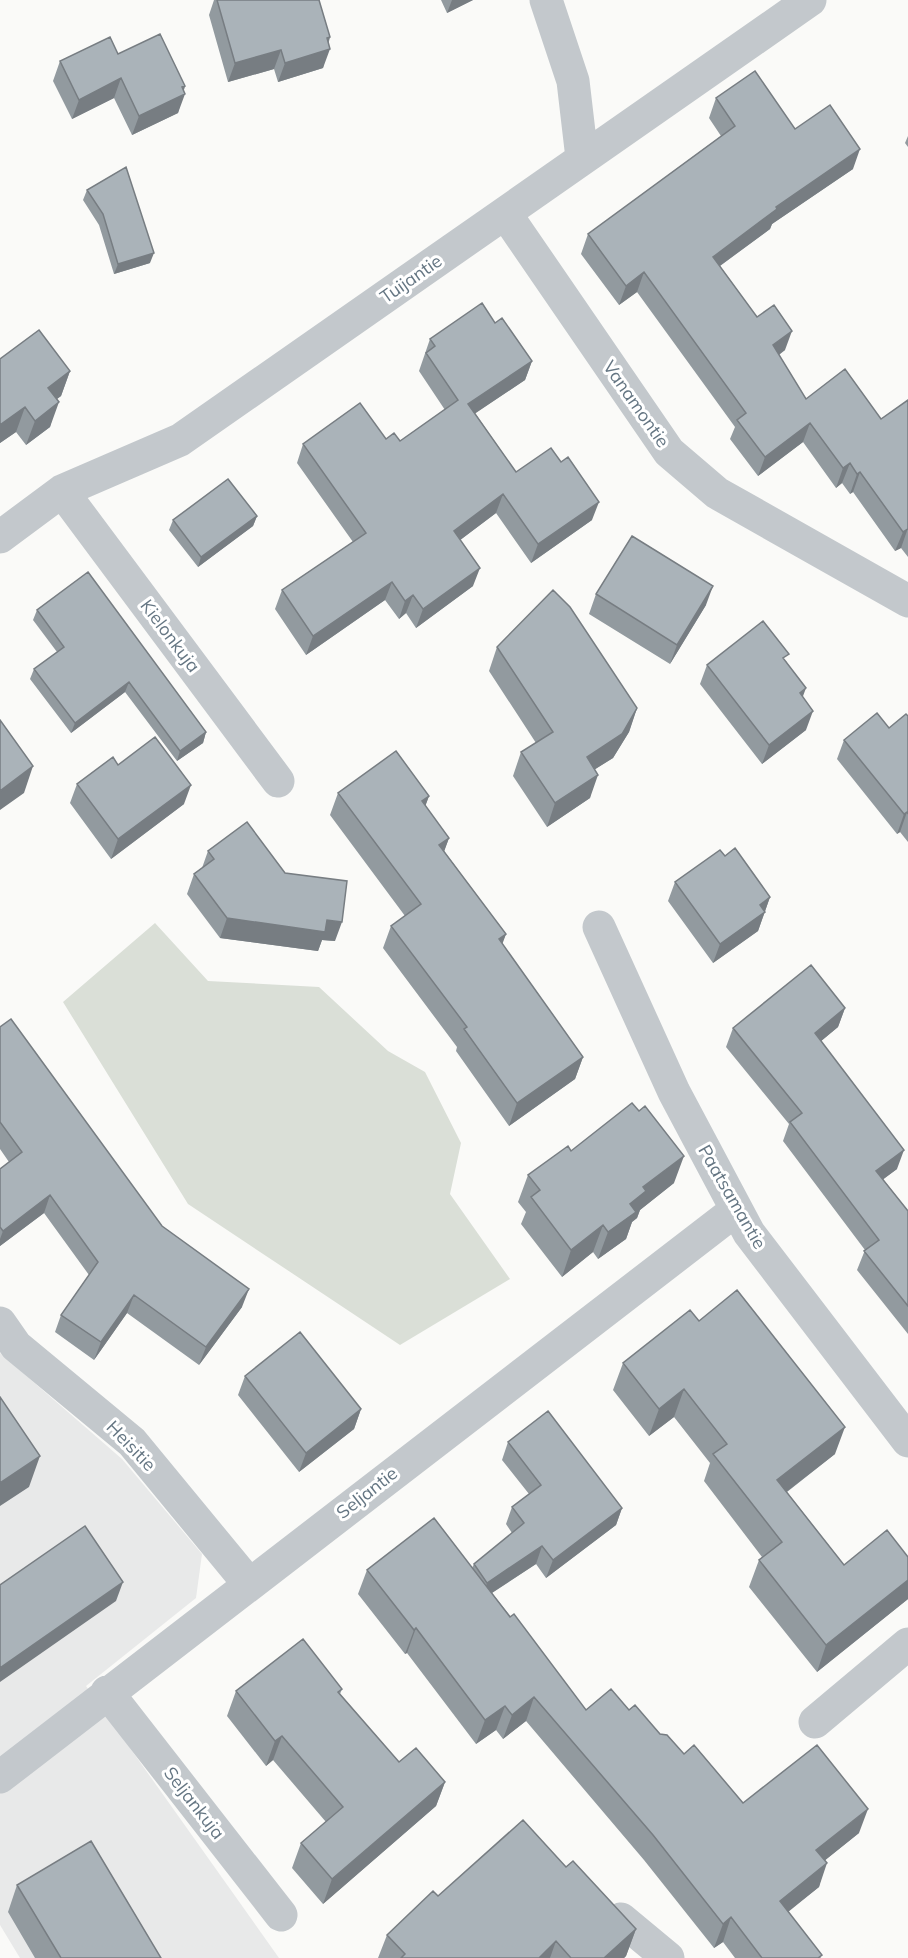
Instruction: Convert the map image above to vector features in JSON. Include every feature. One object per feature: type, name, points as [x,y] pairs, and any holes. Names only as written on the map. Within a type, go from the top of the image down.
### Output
[{"type":"street","points":[[546,0],[573,81],[582,159]]},
{"type":"street","name":"Tuijantie","points":[[0,537],[62,491],[180,440],[810,0]]},
{"type":"street","name":"Vanamontie","points":[[505,213],[669,452],[717,493],[908,601]]},
{"type":"street","name":"Kielonkuja","points":[[62,491],[278,781]]},
{"type":"street","name":"Paatsamantie","points":[[599,927],[674,1092],[749,1233],[904,1427]]},
{"type":"street","name":"Seljantie","points":[[0,1777],[107,1692],[736,1210]]},
{"type":"street","name":"Heisitie","points":[[0,1323],[16,1346],[132,1442],[249,1584]]},
{"type":"street","points":[[815,1722],[908,1644]]},
{"type":"street","name":"Seljankuja","points":[[107,1692],[281,1915]]},
{"type":"street","points":[[621,1919],[668,1958]]},
{"type":"shaded area","points":[[155,923],[208,981],[319,987],[388,1051],[425,1072],[461,1143],[450,1194],[510,1279],[400,1345],[188,1204],[63,1002]]},
{"type":"shaded area","points":[[0,1353],[122,1459],[202,1554],[196,1598],[86,1686],[279,1958],[20,1958],[0,1925]]},
{"type":"building","points":[[217,0],[319,0],[330,37],[327,38],[330,49],[285,63],[281,50],[235,63]]},
{"type":"building","points":[[160,34],[185,86],[182,87],[185,94],[139,116],[121,78],[79,100],[60,61],[110,37],[118,54]]},
{"type":"building","points":[[755,71],[795,129],[830,105],[860,149],[776,207],[777,209],[713,257],[757,317],[774,305],[792,331],[773,345],[806,399],[845,369],[881,419],[908,400],[908,529],[903,532],[860,472],[857,474],[850,463],[843,468],[810,423],[765,457],[737,420],[746,413],[644,272],[626,286],[588,234],[735,126],[716,98]]},
{"type":"building","points":[[126,167],[154,253],[118,264],[103,214],[87,190]]},
{"type":"building","points":[[482,303],[495,323],[502,318],[532,361],[468,404],[516,472],[551,448],[561,462],[568,457],[599,502],[538,544],[503,494],[454,531],[480,568],[423,609],[413,595],[405,601],[392,582],[313,636],[282,590],[366,533],[303,444],[360,403],[386,439],[394,433],[400,441],[458,400],[426,353],[435,346],[430,339]]},
{"type":"building","points":[[39,330],[70,371],[48,388],[59,402],[35,421],[25,407],[0,425],[0,359]]},
{"type":"building","points":[[228,479],[257,516],[201,557],[173,520]]},
{"type":"building","points":[[632,536],[713,586],[677,645],[596,594]]},
{"type":"building","points":[[88,572],[206,732],[180,751],[129,682],[75,723],[34,669],[64,647],[37,610]]},
{"type":"building","points":[[553,590],[570,607],[637,708],[622,734],[587,757],[598,775],[555,803],[521,752],[553,732],[497,647]]},
{"type":"building","points":[[763,621],[789,654],[783,658],[806,688],[800,693],[813,711],[769,745],[707,665]]},
{"type":"building","points":[[877,713],[889,728],[906,714],[908,716],[908,814],[907,812],[904,814],[844,740]]},
{"type":"building","points":[[0,720],[33,766],[0,791]]},
{"type":"building","points":[[155,737],[191,785],[118,839],[77,784],[113,757],[118,765]]},
{"type":"building","points":[[396,751],[429,796],[422,801],[449,838],[439,845],[506,934],[499,939],[583,1057],[517,1103],[464,1029],[467,1027],[391,926],[421,904],[338,793]]},
{"type":"building","points":[[247,822],[285,873],[347,881],[342,922],[327,920],[325,932],[227,918],[194,874],[214,859],[208,851]]},
{"type":"building","points":[[735,848],[770,897],[760,905],[765,912],[720,944],[675,882],[720,850],[725,856]]},
{"type":"building","points":[[811,965],[845,1008],[815,1033],[904,1150],[876,1171],[908,1211],[908,1306],[864,1251],[879,1240],[790,1122],[802,1113],[733,1028]]},
{"type":"building","points":[[11,1019],[162,1226],[249,1289],[206,1347],[134,1295],[101,1342],[61,1315],[98,1262],[50,1195],[3,1231],[0,1227],[0,1169],[22,1152],[0,1122],[0,1027]]},
{"type":"building","points":[[632,1103],[639,1111],[645,1106],[684,1156],[643,1187],[646,1191],[630,1204],[636,1212],[608,1232],[603,1225],[571,1250],[531,1197],[540,1190],[528,1175],[568,1146],[571,1151]]},
{"type":"building","points":[[737,1290],[845,1427],[777,1480],[844,1565],[887,1530],[908,1557],[908,1580],[826,1645],[759,1560],[782,1542],[713,1454],[727,1444],[684,1389],[659,1409],[623,1363],[690,1310],[699,1321]]},
{"type":"building","points":[[300,1332],[361,1409],[306,1453],[245,1376]]},
{"type":"building","points":[[0,1397],[40,1456],[0,1483]]},
{"type":"building","points":[[548,1411],[622,1508],[553,1560],[542,1546],[487,1583],[474,1564],[524,1523],[512,1507],[541,1485],[508,1442]]},
{"type":"building","points":[[434,1518],[510,1617],[514,1614],[586,1710],[611,1689],[629,1710],[635,1705],[660,1734],[667,1735],[684,1754],[694,1745],[743,1803],[817,1745],[868,1809],[816,1850],[827,1863],[780,1901],[822,1955],[818,1958],[762,1958],[731,1917],[723,1924],[653,1835],[534,1697],[512,1715],[505,1706],[485,1720],[416,1628],[414,1630],[367,1570]]},
{"type":"building","points":[[85,1526],[123,1582],[0,1668],[0,1585]]},
{"type":"building","points":[[303,1639],[342,1689],[338,1692],[399,1762],[416,1748],[445,1782],[332,1879],[301,1843],[343,1807],[282,1736],[275,1741],[236,1691]]},
{"type":"building","points":[[523,1820],[566,1867],[573,1861],[636,1929],[604,1958],[571,1958],[556,1941],[539,1958],[401,1958],[405,1954],[387,1935],[433,1891],[438,1896]]},
{"type":"building","points":[[91,1841],[161,1958],[61,1958],[17,1885]]}]
